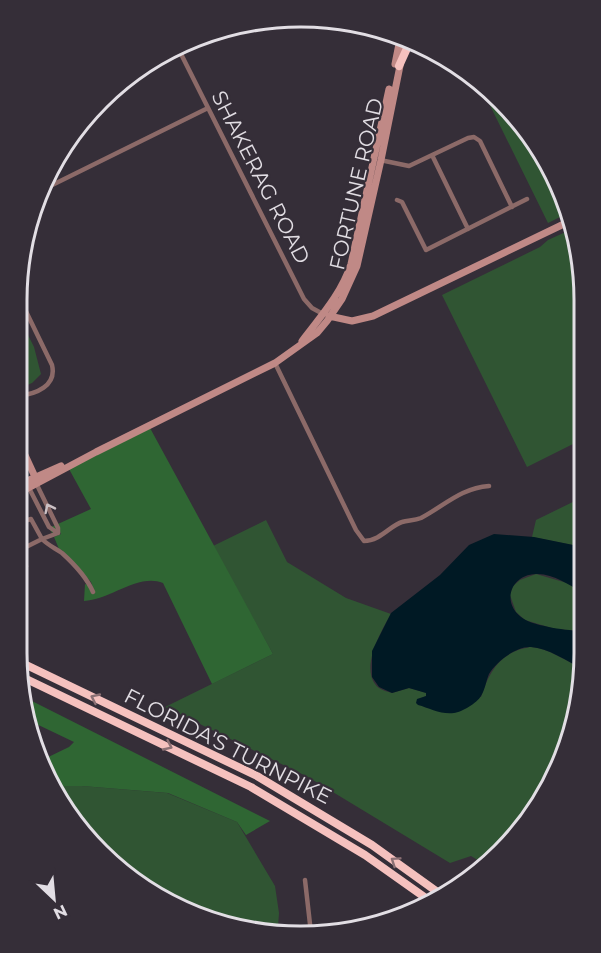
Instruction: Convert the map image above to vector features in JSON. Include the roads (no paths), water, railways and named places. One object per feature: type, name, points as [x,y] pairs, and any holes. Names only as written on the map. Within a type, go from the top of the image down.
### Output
[{"type":"highway","points":[[399,66],[407,49]]},
{"type":"highway","name":"FLORIDA'S TURNPIKE","points":[[28,666],[257,776],[372,845],[435,890]]},
{"type":"highway","name":"FLORIDA'S TURNPIKE","points":[[29,680],[251,787],[356,849],[424,897]]},
{"type":"main road","name":"FORTUNE ROAD","points":[[27,485],[275,363],[317,333],[327,315],[350,285],[357,266],[399,46]]},
{"type":"main road","name":"FORTUNE ROAD","points":[[378,159],[403,47]]},
{"type":"main road","points":[[327,315],[352,321],[373,316],[563,224]]},
{"type":"main road","points":[[27,460],[36,481]]},
{"type":"street","name":"SHAKERAG ROAD","points":[[181,54],[304,299],[312,308],[327,315]]},
{"type":"street","points":[[53,185],[208,108]]},
{"type":"street","points":[[378,159],[409,166],[474,137],[480,141],[512,207]]},
{"type":"street","points":[[432,155],[468,229]]},
{"type":"street","points":[[397,200],[402,202],[426,250],[527,199]]},
{"type":"street","points":[[27,313],[54,372],[45,388],[27,393]]},
{"type":"street","points":[[275,363],[356,530],[364,541],[369,541],[390,530],[400,522],[423,517],[465,491],[489,486]]},
{"type":"street","points":[[36,481],[58,532]]},
{"type":"street","points":[[27,485],[49,527],[58,532]]},
{"type":"street","points":[[27,520],[31,519],[42,539],[51,548],[61,552],[89,583],[93,592]]},
{"type":"street","points":[[27,546],[58,532]]},
{"type":"street","points":[[305,880],[310,925]]},
{"type":"water","points":[[494,534],[534,537],[574,545],[574,587],[554,577],[536,574],[520,579],[511,592],[512,606],[524,619],[552,628],[574,630],[573,664],[544,650],[531,647],[519,649],[501,660],[492,669],[479,699],[465,709],[454,713],[440,712],[416,703],[417,699],[426,696],[426,693],[409,688],[392,693],[379,687],[372,677],[372,651],[391,613],[440,575],[469,545]]}]
